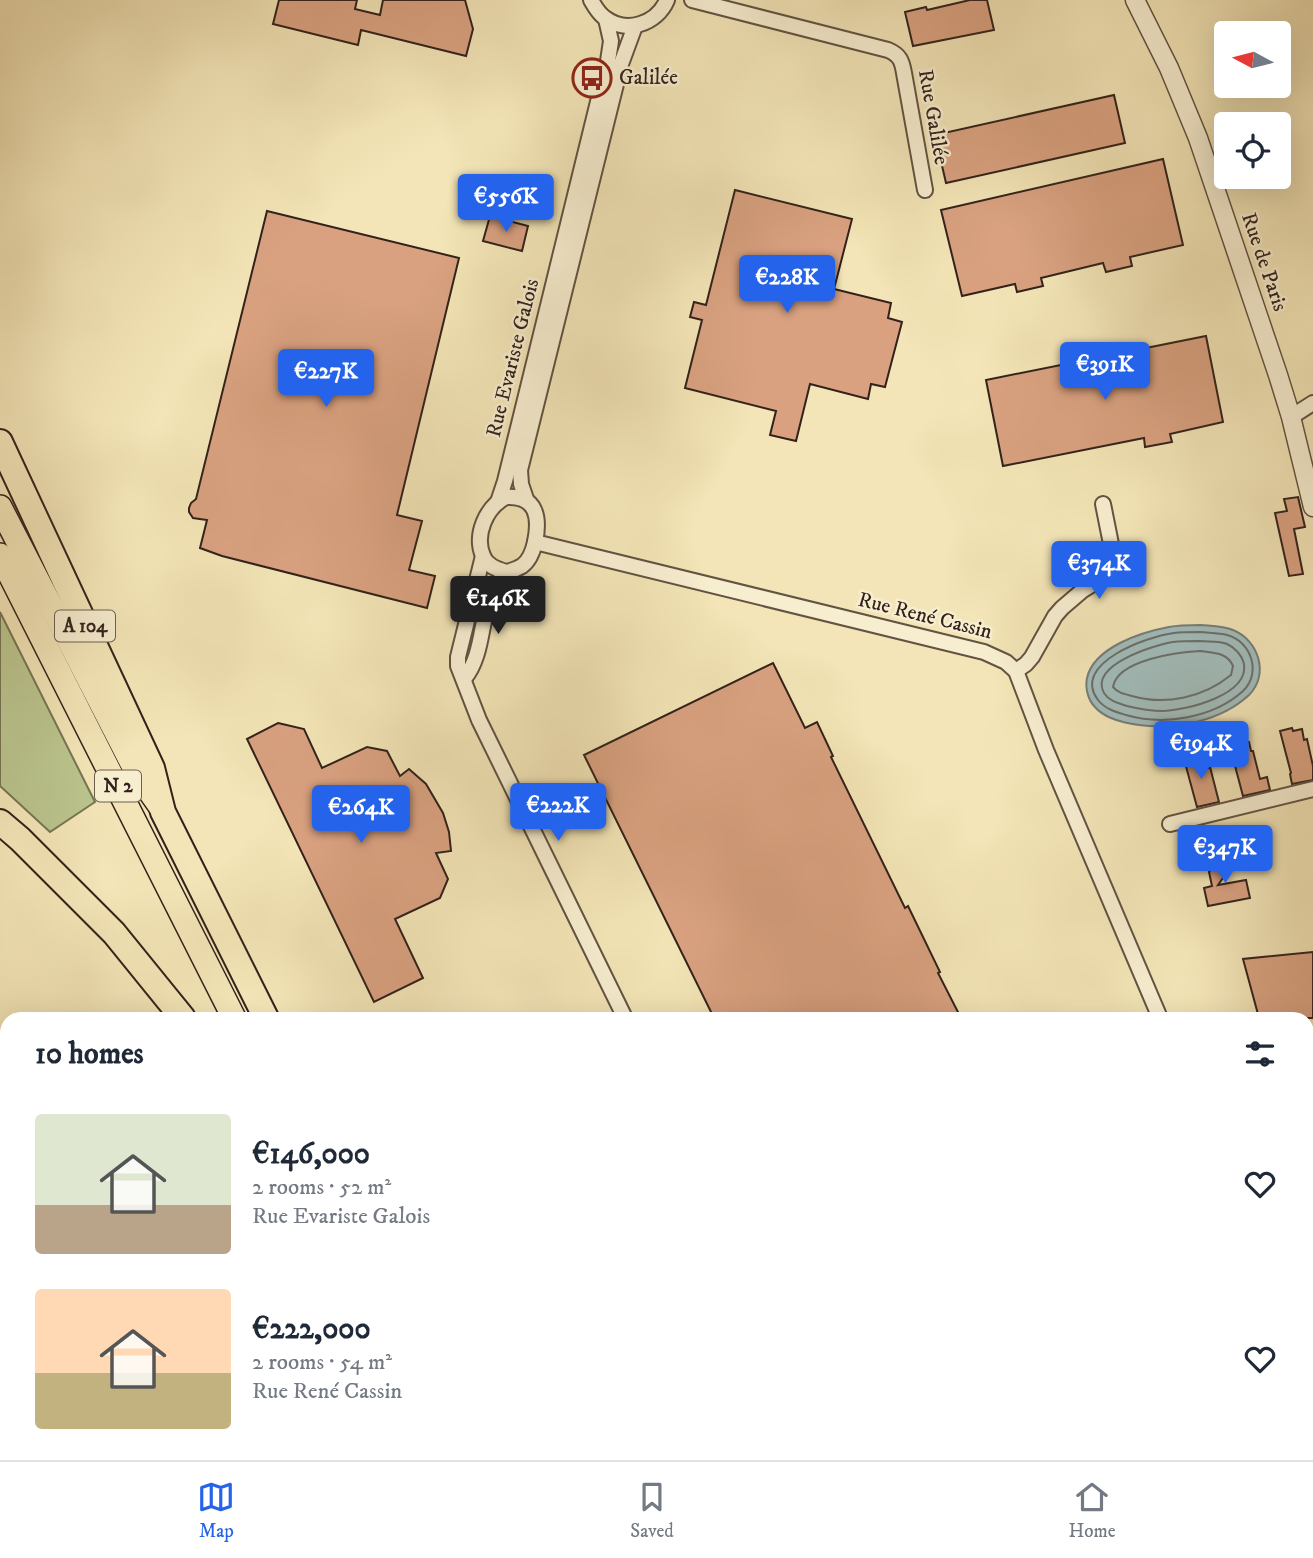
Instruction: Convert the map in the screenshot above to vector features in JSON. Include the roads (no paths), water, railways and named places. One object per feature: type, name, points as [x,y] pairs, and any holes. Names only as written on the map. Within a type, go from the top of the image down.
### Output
[{"type":"highway","name":"A 104","points":[[0,443],[152,768],[163,812],[263,1012]]},
{"type":"highway","name":"N 2","points":[[0,508],[138,775],[163,812]]},
{"type":"highway","name":"N 2","points":[[0,555],[231,1012]]},
{"type":"highway","points":[[0,822],[114,933],[178,1012]]},
{"type":"street","points":[[591,0],[597,11],[606,19],[625,26],[647,22],[657,15],[667,0]]},
{"type":"street","name":"Rue Galilée","points":[[692,0],[888,50],[898,56],[902,60],[925,190]]},
{"type":"street","name":"Rue de Paris","points":[[1135,0],[1169,68],[1198,138],[1279,374],[1313,507]]},
{"type":"street","name":"Rue Evariste Galois","points":[[464,679],[458,666],[458,657],[483,556],[481,534],[486,517],[498,502],[505,481],[608,61],[611,41],[606,19]]},
{"type":"street","name":"Rue Evariste Galois","points":[[535,542],[537,518],[526,499],[520,470],[617,78],[635,26]]},
{"type":"street","points":[[1291,417],[1313,403]]},
{"type":"street","points":[[498,502],[506,498],[526,499]]},
{"type":"street","points":[[1103,504],[1113,554],[1108,570],[1104,577],[1062,608],[1032,657],[1016,671],[1046,750],[1157,1012]]},
{"type":"street","points":[[535,542],[522,566],[506,572],[494,588],[472,670],[464,679],[479,720],[622,1012]]},
{"type":"street","name":"Rue René Cassin","points":[[535,542],[984,652],[1006,662],[1016,671]]},
{"type":"street","points":[[483,556],[489,564],[506,572]]},
{"type":"street","points":[[1170,824],[1313,789]]},
{"type":"water","points":[[1201,625],[1233,630],[1249,641],[1255,649],[1260,668],[1259,677],[1249,695],[1238,704],[1197,722],[1153,726],[1115,720],[1104,715],[1093,704],[1086,686],[1087,678],[1091,667],[1109,650],[1133,637],[1158,629]]},
{"type":"place","name":"Galilée","points":[[592,78]]}]
